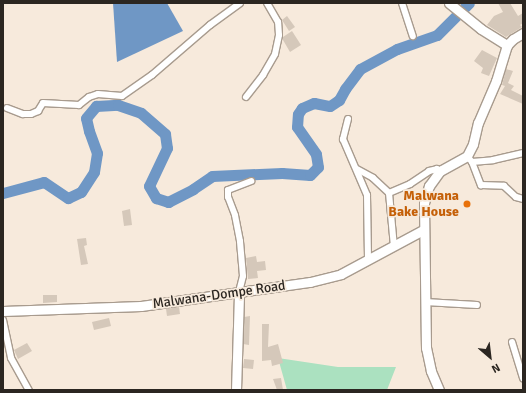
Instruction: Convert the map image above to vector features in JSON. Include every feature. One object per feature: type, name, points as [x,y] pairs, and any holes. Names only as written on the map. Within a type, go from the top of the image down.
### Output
[{"type":"street","points":[[7,108],[24,114],[31,114],[38,111],[43,103],[79,105],[89,97],[98,94],[122,96],[152,75],[210,25],[240,3]]},
{"type":"street","points":[[246,97],[263,75],[275,54],[280,35],[278,22],[267,3]]},
{"type":"street","points":[[402,3],[413,36]]},
{"type":"street","points":[[452,5],[481,29],[507,45]]},
{"type":"street","points":[[523,33],[507,45],[496,81],[478,123],[469,159],[481,185],[497,184],[504,186],[516,197],[523,200]]},
{"type":"street","points":[[348,119],[343,139],[367,195],[368,260]]},
{"type":"street","points":[[439,390],[431,371],[426,348],[426,249],[423,230],[424,203],[429,186],[440,171],[469,159],[493,160],[523,153]]},
{"type":"street","points":[[357,169],[373,178],[389,193],[394,247]]},
{"type":"street","points":[[389,193],[410,184],[429,171],[437,169],[440,171]]},
{"type":"street","points":[[236,390],[238,292],[243,276],[240,241],[235,215],[228,197],[228,190],[251,181]]},
{"type":"street","name":"Malwana-Dompe Road","points":[[3,311],[141,306],[310,282],[341,274],[394,247],[423,230]]},
{"type":"street","points":[[425,302],[476,305]]},
{"type":"street","points":[[3,320],[6,352],[29,390]]},
{"type":"street","points":[[512,342],[523,378]]},
{"type":"green space","points":[[278,358],[338,367],[396,367],[387,390],[287,390]]},
{"type":"water","points":[[113,3],[167,3],[183,31],[117,62]]},
{"type":"building","points":[[498,3],[510,3],[518,16],[523,13],[523,23],[520,25],[522,27],[506,37],[487,25],[494,16],[503,12]]},
{"type":"building","points":[[287,16],[295,27],[289,31],[282,20]]},
{"type":"building","points":[[292,31],[301,45],[290,52],[283,40],[283,37]]},
{"type":"building","points":[[482,50],[497,58],[489,76],[481,73],[483,68],[474,61]]},
{"type":"building","points":[[506,69],[513,71],[508,83],[514,86],[511,90],[523,96],[523,104],[500,94],[505,86],[502,85]]},
{"type":"building","points":[[130,209],[132,225],[124,226],[122,211]]},
{"type":"building","points":[[86,238],[87,245],[84,246],[88,264],[81,265],[77,239]]},
{"type":"building","points":[[256,256],[257,262],[265,261],[266,270],[257,271],[258,278],[248,279],[246,258]]},
{"type":"building","points":[[43,295],[57,295],[57,302],[43,303]]},
{"type":"building","points":[[179,307],[180,314],[167,316],[166,309]]},
{"type":"building","points":[[250,316],[249,345],[243,344],[244,317]]},
{"type":"building","points":[[109,318],[111,326],[94,330],[92,322]]},
{"type":"building","points":[[262,324],[269,324],[268,347],[278,344],[283,363],[272,366],[271,360],[262,361]]},
{"type":"building","points":[[27,343],[32,351],[18,359],[14,350]]},
{"type":"building","points":[[244,359],[254,360],[253,369],[243,368]]},
{"type":"building","points":[[281,378],[283,390],[277,390],[273,379]]},
{"type":"waterway","points":[[3,193],[44,182],[68,198],[81,192],[94,172],[97,153],[86,118],[96,106],[118,105],[141,113],[165,134],[167,148],[149,186],[156,198],[168,202],[193,189],[212,176],[282,173],[310,175],[318,167],[316,154],[297,127],[298,114],[302,108],[314,103],[330,106],[339,100],[345,89],[360,69],[397,49],[437,35],[469,3]]},
{"type":"place","name":"Malwana Bake House","points":[[467,204]]}]
